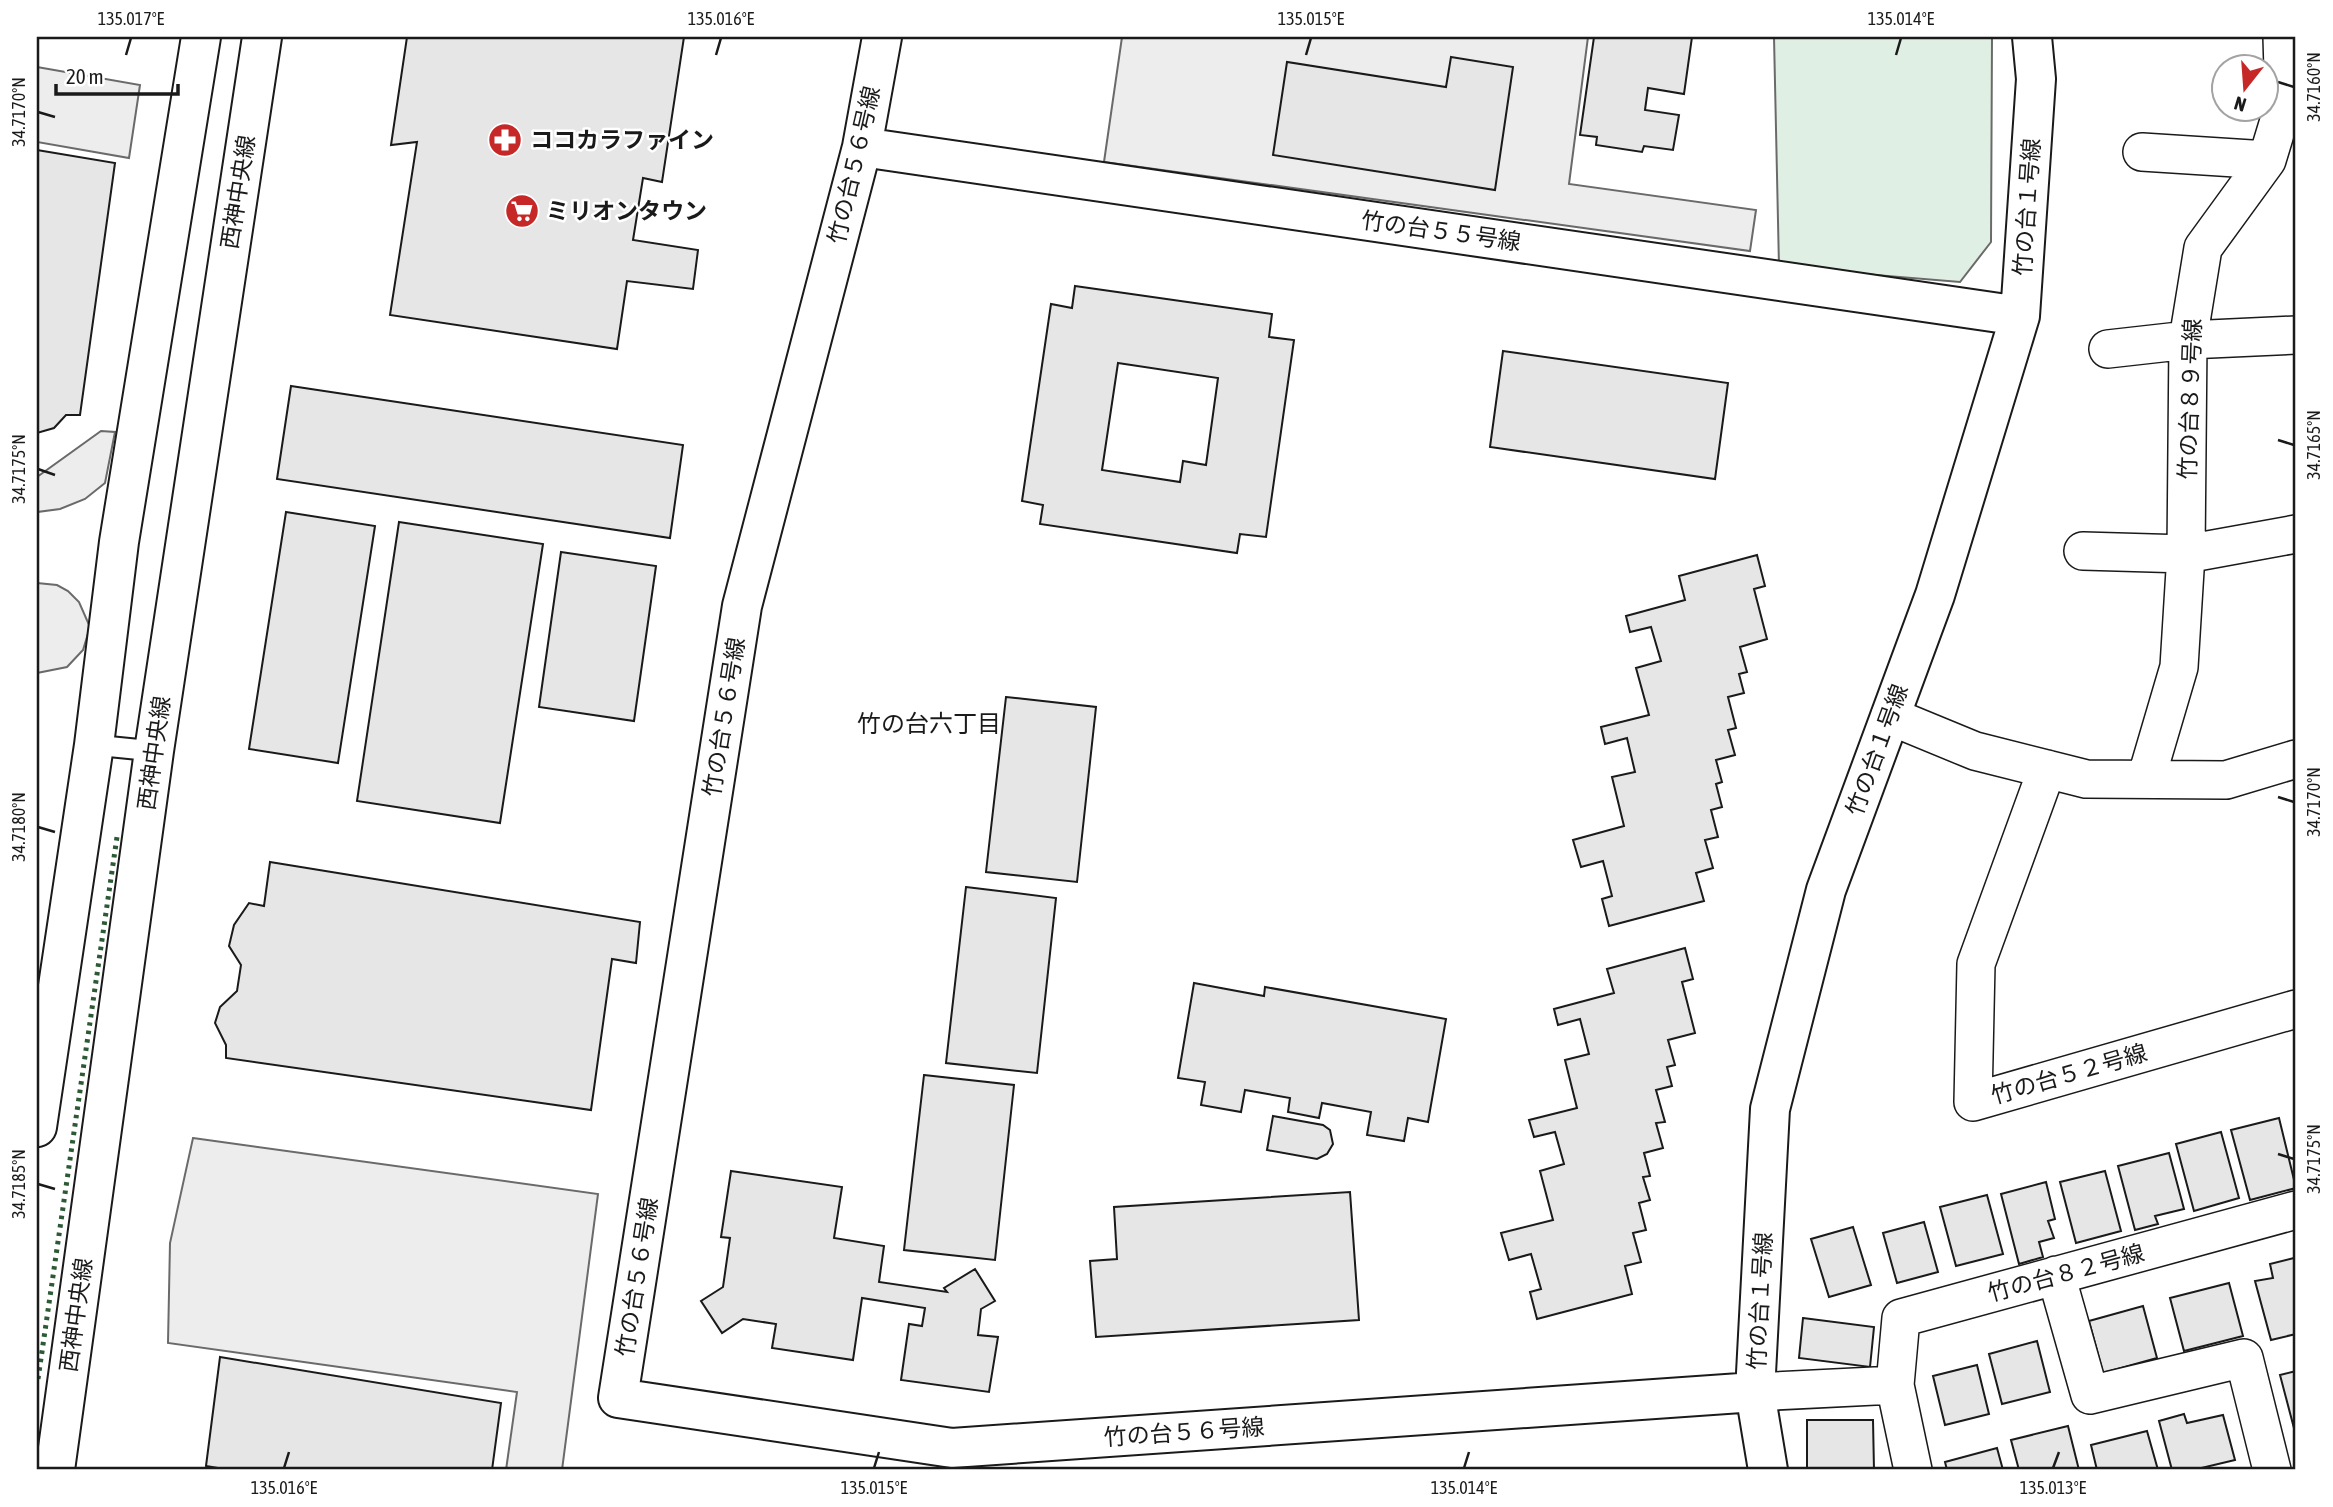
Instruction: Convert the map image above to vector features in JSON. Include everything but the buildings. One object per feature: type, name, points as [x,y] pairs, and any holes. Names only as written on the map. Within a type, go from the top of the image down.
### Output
[{"type":"street","points":[[37,1127],[94,745],[119,542],[201,37]]},
{"type":"street","name":"西神中央線","points":[[55,1470],[154,751],[262,37]]},
{"type":"street","name":"竹の台５６号線","points":[[882,37],[862,147],[741,606],[618,1398],[952,1448],[1755,1392]]},
{"type":"street","name":"竹の台１号線","points":[[1768,1470],[1755,1392],[1770,1109],[1826,890],[1935,595],[2020,316],[2036,79],[2032,37]]},
{"type":"street","name":"竹の台８９号線","points":[[2146,779],[2179,667],[2186,554],[2188,340],[2203,248],[2267,160],[2284,104],[2282,37]]},
{"type":"street","name":"竹の台５５号線","points":[[862,147],[2020,316]]},
{"type":"street","points":[[2142,152],[2267,160]]},
{"type":"street","points":[[2108,349],[2188,340],[2296,335]]},
{"type":"street","points":[[2082,551],[2186,554],[2296,534]]},
{"type":"street","points":[[1890,716],[1975,751],[2086,779],[2226,780],[2296,759]]},
{"type":"street","name":"竹の台５２号線","points":[[2047,769],[1976,964],[1973,1102],[2296,1009]]},
{"type":"street","name":"竹の台８２号線","points":[[1913,1470],[1895,1385],[1901,1318],[2296,1210]]},
{"type":"street","points":[[2056,1275],[2090,1395],[2244,1358],[2272,1470]]},
{"type":"street","points":[[1755,1392],[1895,1385]]},
{"type":"lane","points":[[94,745],[154,751]]},
{"type":"green space","points":[[1774,37],[1992,37],[1991,242],[1960,282],[1779,267]]},
{"type":"shaded area","points":[[1122,37],[1588,37],[1569,184],[1756,210],[1750,251],[1104,162]]},
{"type":"shaded area","points":[[37,67],[140,85],[129,158],[37,142]]},
{"type":"shaded area","points":[[101,431],[115,432],[105,483],[85,499],[60,509],[37,512],[37,477]]},
{"type":"shaded area","points":[[37,583],[57,585],[68,591],[79,602],[90,627],[83,650],[67,667],[37,673]]},
{"type":"shaded area","points":[[193,1138],[598,1194],[562,1470],[506,1470],[517,1392],[168,1343],[170,1243]]},
{"type":"hedge","points":[[38,1379],[117,837]]},
{"type":"place","name":"ココカラファイン","points":[[505,140]]},
{"type":"place","name":"ミリオンタウン","points":[[522,211]]},
{"type":"district","name":"竹の台六丁目","points":[[929,724]]}]
